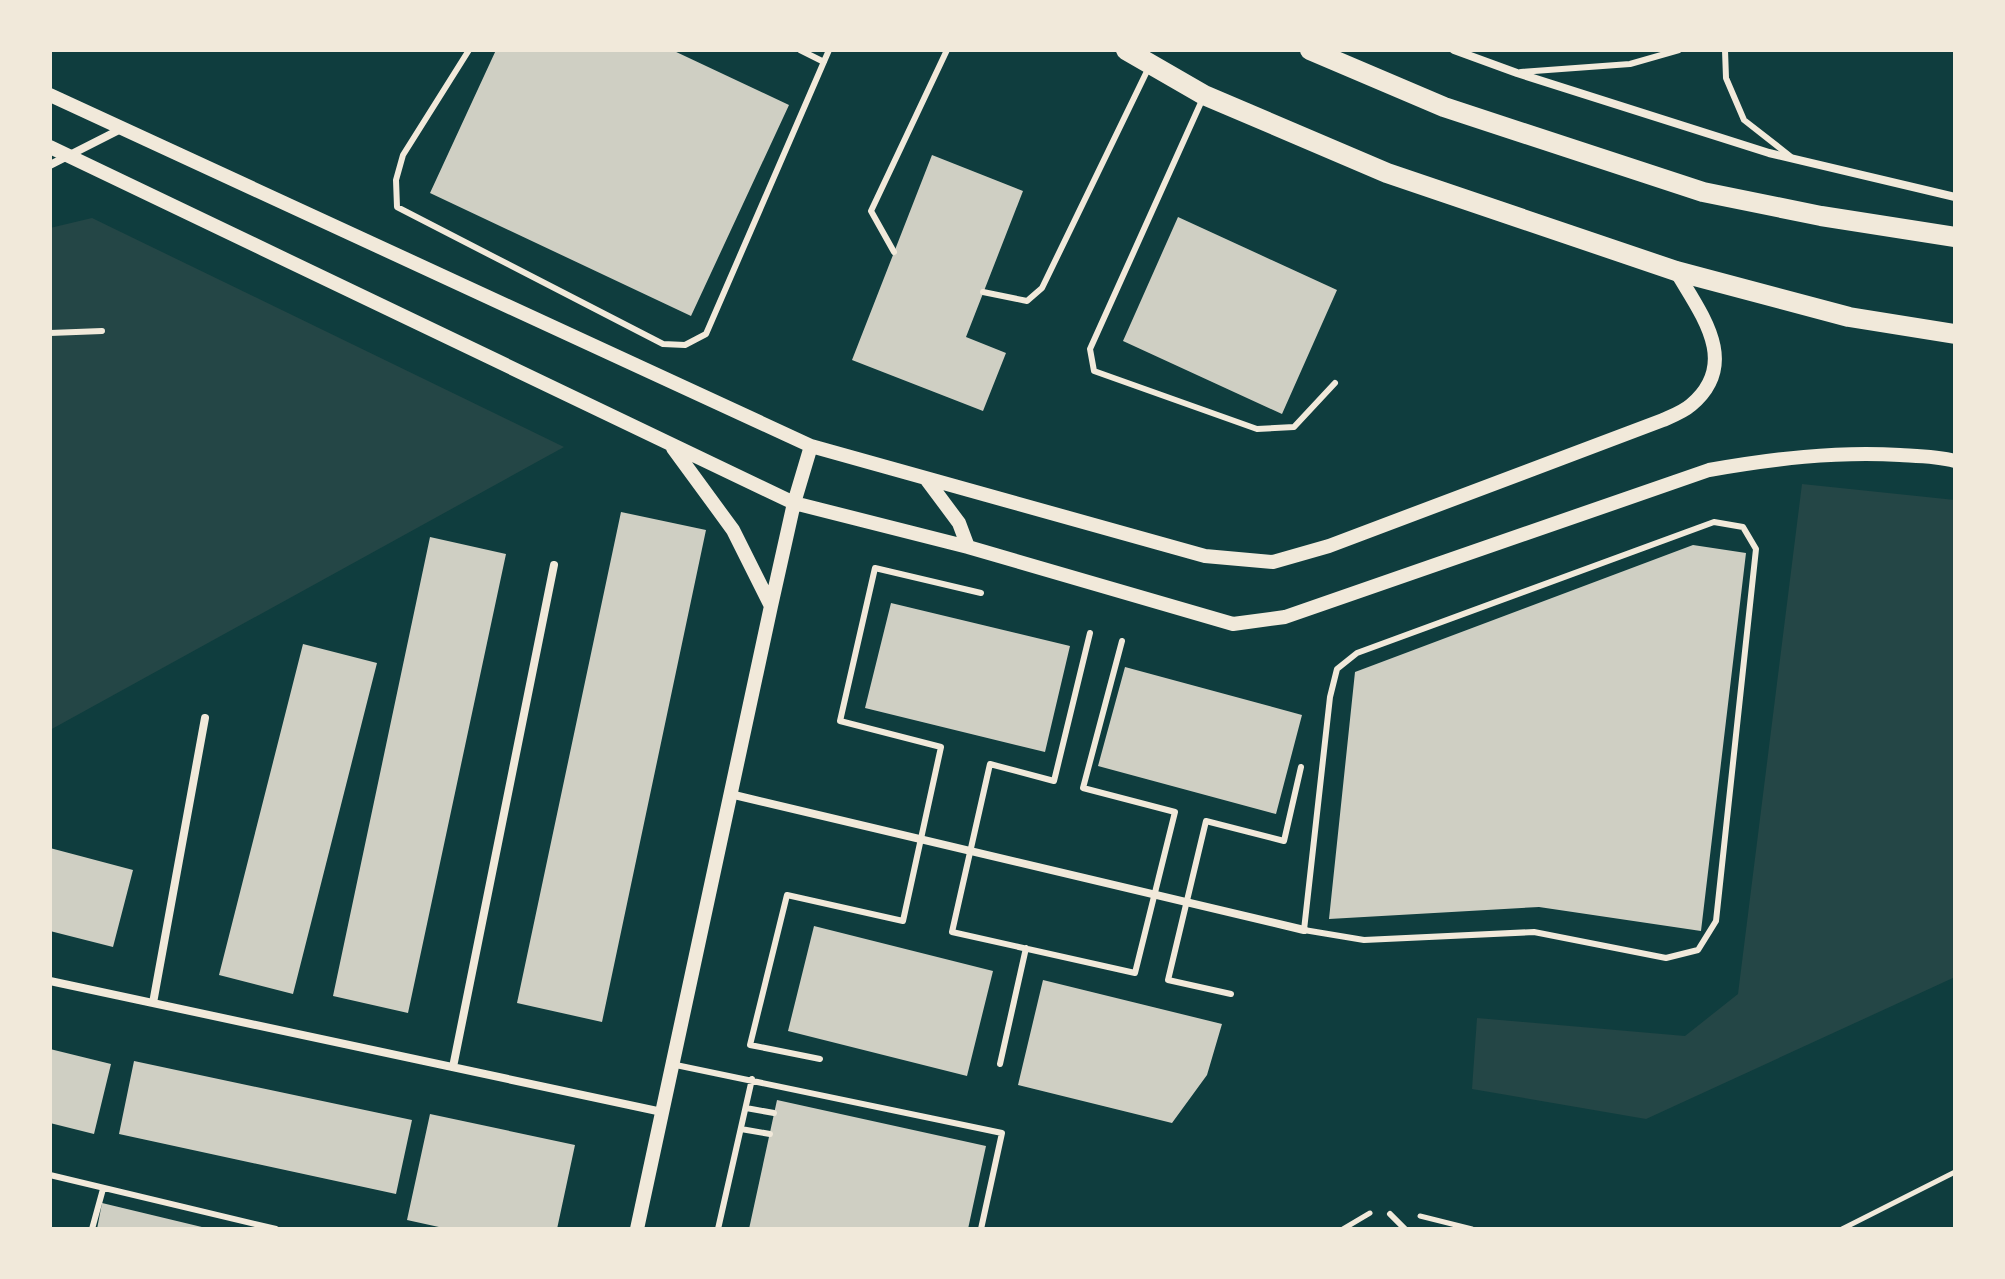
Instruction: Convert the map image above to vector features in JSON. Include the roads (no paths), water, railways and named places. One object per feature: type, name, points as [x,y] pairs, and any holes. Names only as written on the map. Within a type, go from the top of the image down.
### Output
[{"type":"main road","points":[[1126,50],[1204,95],[1387,173],[1676,271],[1849,317],[1955,334]]},
{"type":"main road","points":[[1310,50],[1444,107],[1703,192],[1821,216],[1955,237]]},
{"type":"street","points":[[1454,50],[1769,153],[1955,197]]},
{"type":"street","points":[[50,95],[811,446],[1205,556],[1273,562],[1329,546],[1663,420],[1690,406],[1711,384],[1716,356],[1704,318],[1676,271]]},
{"type":"street","points":[[50,165],[121,129]]},
{"type":"street","points":[[50,147],[794,503],[968,547],[1233,624],[1285,617],[1709,470],[1782,458],[1872,453],[1940,457],[1955,461]]},
{"type":"street","points":[[670,444],[733,530],[771,606]]},
{"type":"street","points":[[637,1229],[771,606],[794,503],[811,446]]},
{"type":"street","points":[[927,480],[959,523],[968,547]]},
{"type":"street","points":[[453,1067],[554,565]]},
{"type":"street","points":[[153,1003],[205,718]]},
{"type":"street","points":[[730,794],[1304,930]]},
{"type":"street","points":[[50,981],[662,1112]]},
{"type":"lane","points":[[469,50],[403,155],[396,180],[397,207],[663,344],[685,345],[706,334],[829,50]]},
{"type":"lane","points":[[800,50],[824,62]]},
{"type":"lane","points":[[1517,73],[1630,64],[1679,50]]},
{"type":"lane","points":[[1725,50],[1726,78],[1744,120],[1795,159]]},
{"type":"lane","points":[[894,252],[871,211],[943,51]]},
{"type":"lane","points":[[983,292],[1027,301],[1042,288],[1151,64]]},
{"type":"lane","points":[[1204,95],[1090,349],[1094,371],[1257,429],[1294,427],[1335,383]]},
{"type":"lane","points":[[50,333],[102,331]]},
{"type":"lane","points":[[1714,522],[1743,527],[1756,549],[1716,921],[1698,950],[1666,958],[1534,932],[1364,940],[1304,930],[1330,697],[1337,669],[1357,653],[1714,522]]},
{"type":"lane","points":[[820,1059],[750,1045],[787,895],[903,921],[941,747],[840,721],[875,568],[981,593]]},
{"type":"lane","points":[[1090,633],[1054,781],[990,764],[952,932],[1135,973],[1175,812],[1083,788],[1122,641]]},
{"type":"lane","points":[[1231,994],[1168,980],[1206,821],[1284,841],[1301,767]]},
{"type":"lane","points":[[1000,1064],[1026,948]]},
{"type":"lane","points":[[671,1064],[1002,1133],[981,1229]]},
{"type":"lane","points":[[718,1229],[752,1079]]},
{"type":"lane","points":[[746,1108],[774,1113]]},
{"type":"lane","points":[[741,1129],[770,1134]]},
{"type":"lane","points":[[50,1175],[276,1229]]},
{"type":"lane","points":[[92,1229],[103,1189]]},
{"type":"lane","points":[[1390,1214],[1405,1229]]}]
